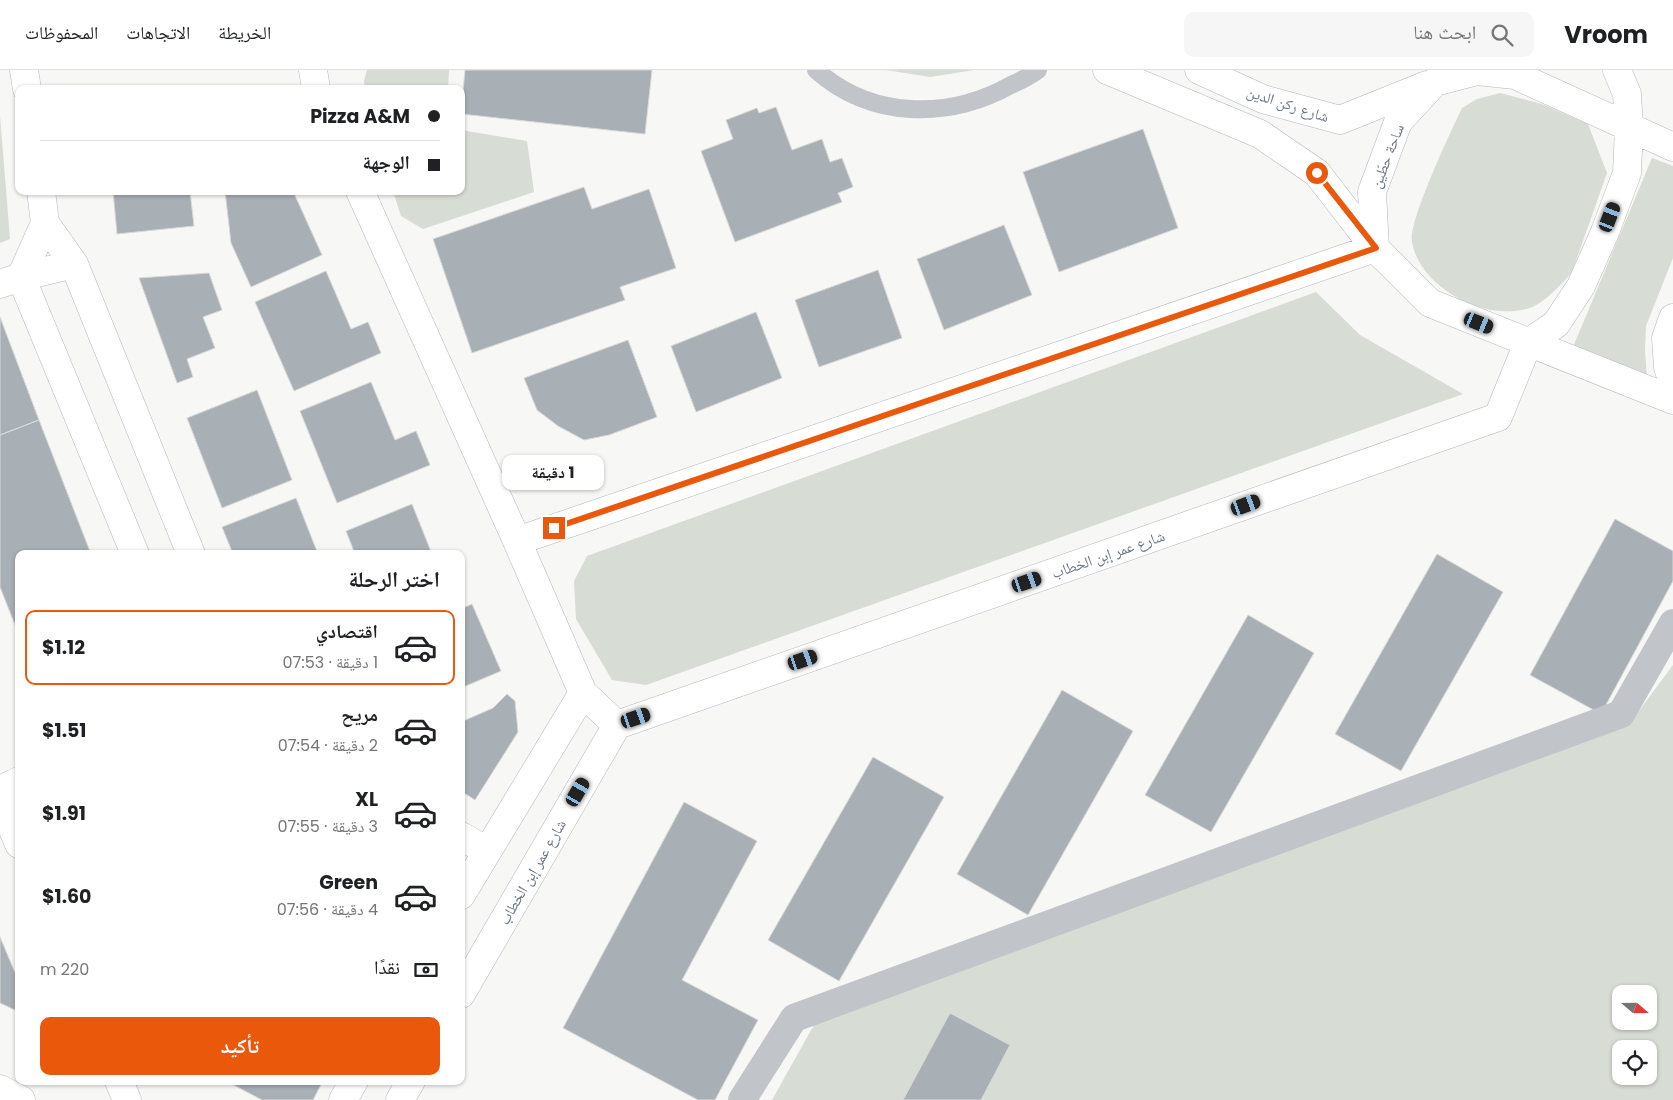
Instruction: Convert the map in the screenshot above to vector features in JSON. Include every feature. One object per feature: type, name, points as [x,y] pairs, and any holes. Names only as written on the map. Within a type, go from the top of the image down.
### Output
[{"type":"main road","points":[[24,70],[26,85]]},
{"type":"main road","points":[[313,70],[315,85]]},
{"type":"main road","points":[[1107,70],[1260,134],[1317,173],[1376,248],[1430,303],[1673,400]]},
{"type":"main road","name":"شارع ركن الدين","points":[[1199,70],[1262,99],[1340,120],[1432,76]]},
{"type":"main road","points":[[1528,342],[1556,324],[1581,286],[1605,232],[1627,173],[1629,126],[1627,94],[1617,70]]},
{"type":"main road","points":[[1432,76],[1476,71],[1516,75],[1673,146]]},
{"type":"main road","name":"ساحة حطّين","points":[[1376,248],[1372,192],[1398,122],[1432,76]]},
{"type":"main road","points":[[42,195],[45,223],[74,264],[188,550]]},
{"type":"main road","points":[[362,195],[583,693],[617,725]]},
{"type":"main road","points":[[10,281],[45,223]]},
{"type":"main road","points":[[517,541],[1376,248]]},
{"type":"main road","points":[[10,281],[74,264]]},
{"type":"main road","points":[[10,281],[134,550]]},
{"type":"main road","points":[[1673,318],[1666,338],[1668,368],[1673,383]]},
{"type":"main road","name":"شارع عمر إبن الخطاب","points":[[465,987],[617,725],[1498,416],[1528,342]]},
{"type":"main road","points":[[465,888],[583,693]]},
{"type":"main road","points":[[0,790],[15,783]]},
{"type":"main road","points":[[0,800],[15,835]]},
{"type":"main road","points":[[465,838],[487,851]]},
{"type":"main road","points":[[121,1085],[127,1100]]},
{"type":"main road","points":[[343,1100],[352,1085]]},
{"type":"main road","points":[[400,1100],[409,1085]]},
{"type":"main road","points":[[0,1089],[21,1100]]},
{"type":"street","points":[[742,1100],[794,1018],[1621,714],[1673,623]]},
{"type":"lane","points":[[816,70],[830,82],[865,101],[913,110],[952,108],[995,94],[1038,70]]},
{"type":"shaded area","points":[[367,70],[449,70],[448,85],[364,85]]},
{"type":"shaded area","points":[[886,70],[974,70],[930,77]]},
{"type":"shaded area","points":[[1500,93],[1542,104],[1588,124],[1607,173],[1572,272],[1559,287],[1537,305],[1515,311],[1496,311],[1477,306],[1442,288],[1428,274],[1418,259],[1412,242],[1413,231],[1423,197],[1462,108],[1477,99]]},
{"type":"shaded area","points":[[0,116],[10,239],[0,243]]},
{"type":"shaded area","points":[[465,131],[527,141],[534,192],[423,229],[401,216],[394,195],[465,195]]},
{"type":"shaded area","points":[[1652,158],[1673,166],[1673,258],[1646,326],[1647,380],[1573,347]]},
{"type":"shaded area","points":[[1316,292],[1360,335],[1463,394],[646,685],[612,680],[576,619],[574,581],[587,556]]},
{"type":"shaded area","points":[[1673,665],[1673,1100],[772,1100],[815,1023],[1630,723]]},
{"type":"building","points":[[465,70],[652,70],[645,134],[465,114]]},
{"type":"building","points":[[776,107],[792,150],[822,139],[830,162],[842,158],[853,187],[838,193],[842,202],[735,242],[701,151],[733,139],[726,120],[757,108],[759,113]]},
{"type":"building","points":[[1143,129],[1178,228],[1059,272],[1023,172]]},
{"type":"building","points":[[584,187],[592,209],[649,189],[676,268],[620,287],[625,300],[472,353],[433,239]]},
{"type":"building","points":[[113,195],[190,195],[194,226],[117,234]]},
{"type":"building","points":[[225,195],[295,195],[322,255],[251,287],[231,243]]},
{"type":"building","points":[[1004,225],[1032,295],[944,330],[917,259]]},
{"type":"building","points":[[878,270],[902,338],[819,367],[795,300]]},
{"type":"building","points":[[326,271],[351,329],[368,322],[381,353],[294,391],[255,302]]},
{"type":"building","points":[[209,273],[222,310],[203,317],[215,348],[187,359],[193,377],[177,383],[139,278]]},
{"type":"building","points":[[756,312],[782,378],[696,412],[671,346]]},
{"type":"building","points":[[0,317],[39,420],[0,435]]},
{"type":"building","points":[[628,340],[657,417],[609,435],[584,440],[558,426],[537,410],[524,378]]},
{"type":"building","points":[[371,382],[395,440],[416,431],[430,465],[337,503],[300,411]]},
{"type":"building","points":[[257,390],[292,480],[222,508],[187,418]]},
{"type":"building","points":[[39,420],[89,550],[15,550],[15,625],[0,587],[0,435]]},
{"type":"building","points":[[296,498],[316,550],[231,550],[222,527]]},
{"type":"building","points":[[412,504],[430,550],[353,550],[346,531]]},
{"type":"building","points":[[1615,519],[1673,551],[1673,581],[1601,714],[1530,675]]},
{"type":"building","points":[[1437,554],[1503,592],[1401,771],[1335,734]]},
{"type":"building","points":[[472,604],[501,671],[465,686],[465,607]]},
{"type":"building","points":[[1248,615],[1314,653],[1211,832],[1145,795]]},
{"type":"building","points":[[1062,690],[1133,731],[1028,915],[957,874]]},
{"type":"building","points":[[507,694],[515,701],[518,732],[475,800],[465,794],[465,720],[493,708]]},
{"type":"building","points":[[873,757],[944,797],[839,981],[768,940]]},
{"type":"building","points":[[684,802],[757,841],[682,980],[758,1020],[715,1100],[698,1100],[563,1028]]},
{"type":"building","points":[[0,937],[15,973],[15,1010],[0,1003]]},
{"type":"building","points":[[950,1013],[1010,1045],[981,1100],[903,1100]]},
{"type":"building","points":[[234,1085],[321,1085],[313,1100],[262,1100]]},
{"type":"route","points":[[554,528],[1376,248],[1317,173]]}]
